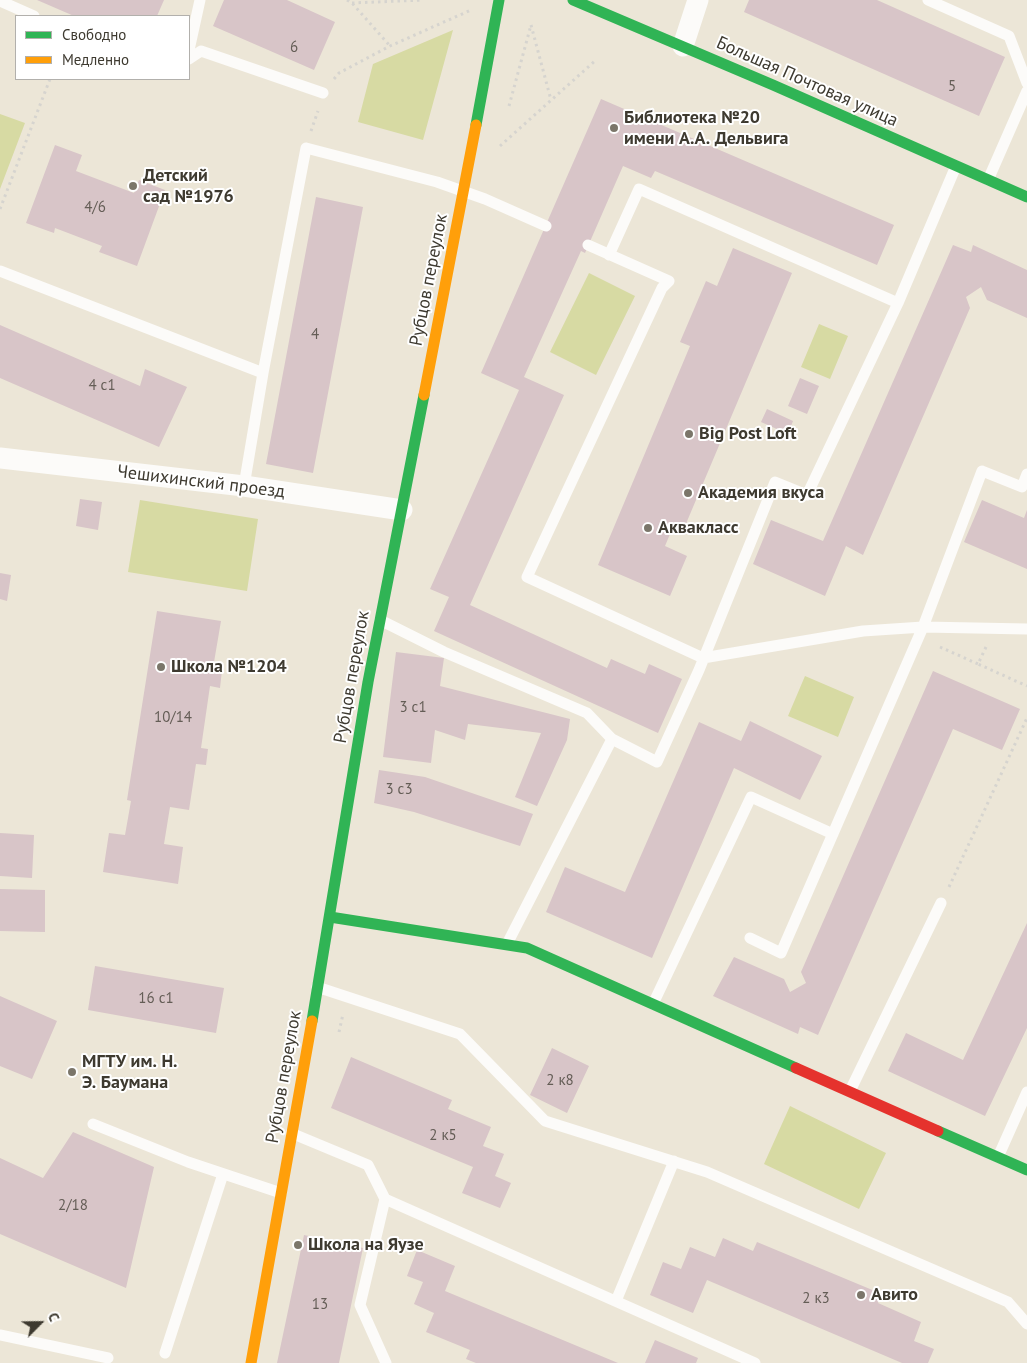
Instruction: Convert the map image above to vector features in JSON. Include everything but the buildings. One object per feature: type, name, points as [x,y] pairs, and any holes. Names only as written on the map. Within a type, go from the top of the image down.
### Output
[{"type":"street","name":"Рубцов переулок","points":[[251,1363],[330,917],[368,682],[464,191],[499,0]]},
{"type":"street","name":"Большая Почтовая улица","points":[[573,0],[683,46],[1027,197]]},
{"type":"street","points":[[683,46],[698,0]]},
{"type":"street","name":"Чешихинский проезд","points":[[0,458],[244,486],[402,510]]},
{"type":"street","points":[[330,917],[527,948],[1027,1170]]},
{"type":"lane","points":[[190,45],[200,0]]},
{"type":"lane","points":[[928,0],[1009,36],[1027,83]]},
{"type":"lane","points":[[0,1],[32,15]]},
{"type":"lane","points":[[190,58],[201,51],[324,93]]},
{"type":"lane","points":[[988,180],[1027,91]]},
{"type":"lane","points":[[244,486],[263,373],[306,148],[437,182],[464,191],[546,226]]},
{"type":"lane","points":[[380,620],[444,652],[587,713],[612,739],[657,762],[703,658],[775,482],[807,495],[898,303],[956,166]]},
{"type":"lane","points":[[609,255],[639,189],[898,303]]},
{"type":"lane","points":[[588,245],[669,281],[662,288],[527,577],[703,658],[862,631],[923,627],[1027,629]]},
{"type":"lane","points":[[0,271],[263,373]]},
{"type":"lane","points":[[750,938],[781,953],[923,627],[982,471],[1022,487],[1027,474]]},
{"type":"lane","points":[[507,945],[612,739]]},
{"type":"lane","points":[[653,1004],[751,797],[833,834]]},
{"type":"lane","points":[[850,1091],[941,903]]},
{"type":"lane","points":[[317,987],[460,1034],[545,1121],[707,1172],[1008,1302],[1027,1324]]},
{"type":"lane","points":[[998,1157],[1027,1092]]},
{"type":"lane","points":[[93,1124],[223,1174],[281,1193]]},
{"type":"lane","points":[[291,1133],[368,1165],[384,1199],[360,1305],[386,1363]]},
{"type":"lane","points":[[616,1301],[674,1161]]},
{"type":"lane","points":[[165,1352],[223,1174]]},
{"type":"lane","points":[[384,1199],[755,1363]]},
{"type":"lane","points":[[0,1335],[108,1358]]},
{"type":"lane","points":[[724,1363],[730,1352]]},
{"type":"path","points":[[347,0],[352,3],[390,46]]},
{"type":"path","points":[[352,3],[423,0]]},
{"type":"path","points":[[306,148],[324,93],[339,73],[390,46],[476,8]]},
{"type":"path","points":[[531,24],[551,100]]},
{"type":"path","points":[[498,148],[596,60]]},
{"type":"path","points":[[0,209],[50,80]]},
{"type":"path","points":[[978,664],[994,628]]},
{"type":"path","points":[[918,638],[1027,686]]},
{"type":"path","points":[[941,903],[1027,718]]},
{"type":"green space","points":[[453,30],[423,140],[358,122],[373,64]]},
{"type":"green space","points":[[0,114],[25,123],[0,189]]},
{"type":"green space","points":[[589,273],[635,296],[596,375],[550,352]]},
{"type":"green space","points":[[819,324],[848,336],[830,379],[801,367]]},
{"type":"green space","points":[[140,500],[258,519],[247,591],[128,572]]},
{"type":"green space","points":[[805,676],[854,697],[838,737],[788,716]]},
{"type":"green space","points":[[790,1106],[886,1153],[859,1209],[764,1164]]},
{"type":"traffic: fast","points":[[476,125],[499,0]]},
{"type":"traffic: fast","points":[[573,0],[773,85],[1027,197]]},
{"type":"traffic: fast","points":[[312,1021],[368,682],[424,395]]},
{"type":"traffic: fast","points":[[330,917],[527,948],[796,1068]]},
{"type":"traffic: fast","points":[[938,1131],[1027,1170]]},
{"type":"traffic: slow","points":[[424,395],[476,125]]},
{"type":"traffic: slow","points":[[251,1363],[312,1021]]},
{"type":"traffic: jam","points":[[796,1068],[938,1131]]},
{"type":"place","name":"Библиотека №20 имени А.А. Дельвига","points":[[614,128]]},
{"type":"place","name":"Детский сад №1976","points":[[133,186]]},
{"type":"place","name":"Big Post Loft","points":[[689,434]]},
{"type":"place","name":"Академия вкуса","points":[[688,493]]},
{"type":"place","name":"Аквакласс","points":[[648,528]]},
{"type":"place","name":"Школа №1204","points":[[161,667]]},
{"type":"place","name":"МГТУ им. Н. Э. Баумана","points":[[72,1072]]},
{"type":"place","name":"Школа на Яузе","points":[[298,1245]]},
{"type":"place","name":"Авито","points":[[861,1295]]}]
